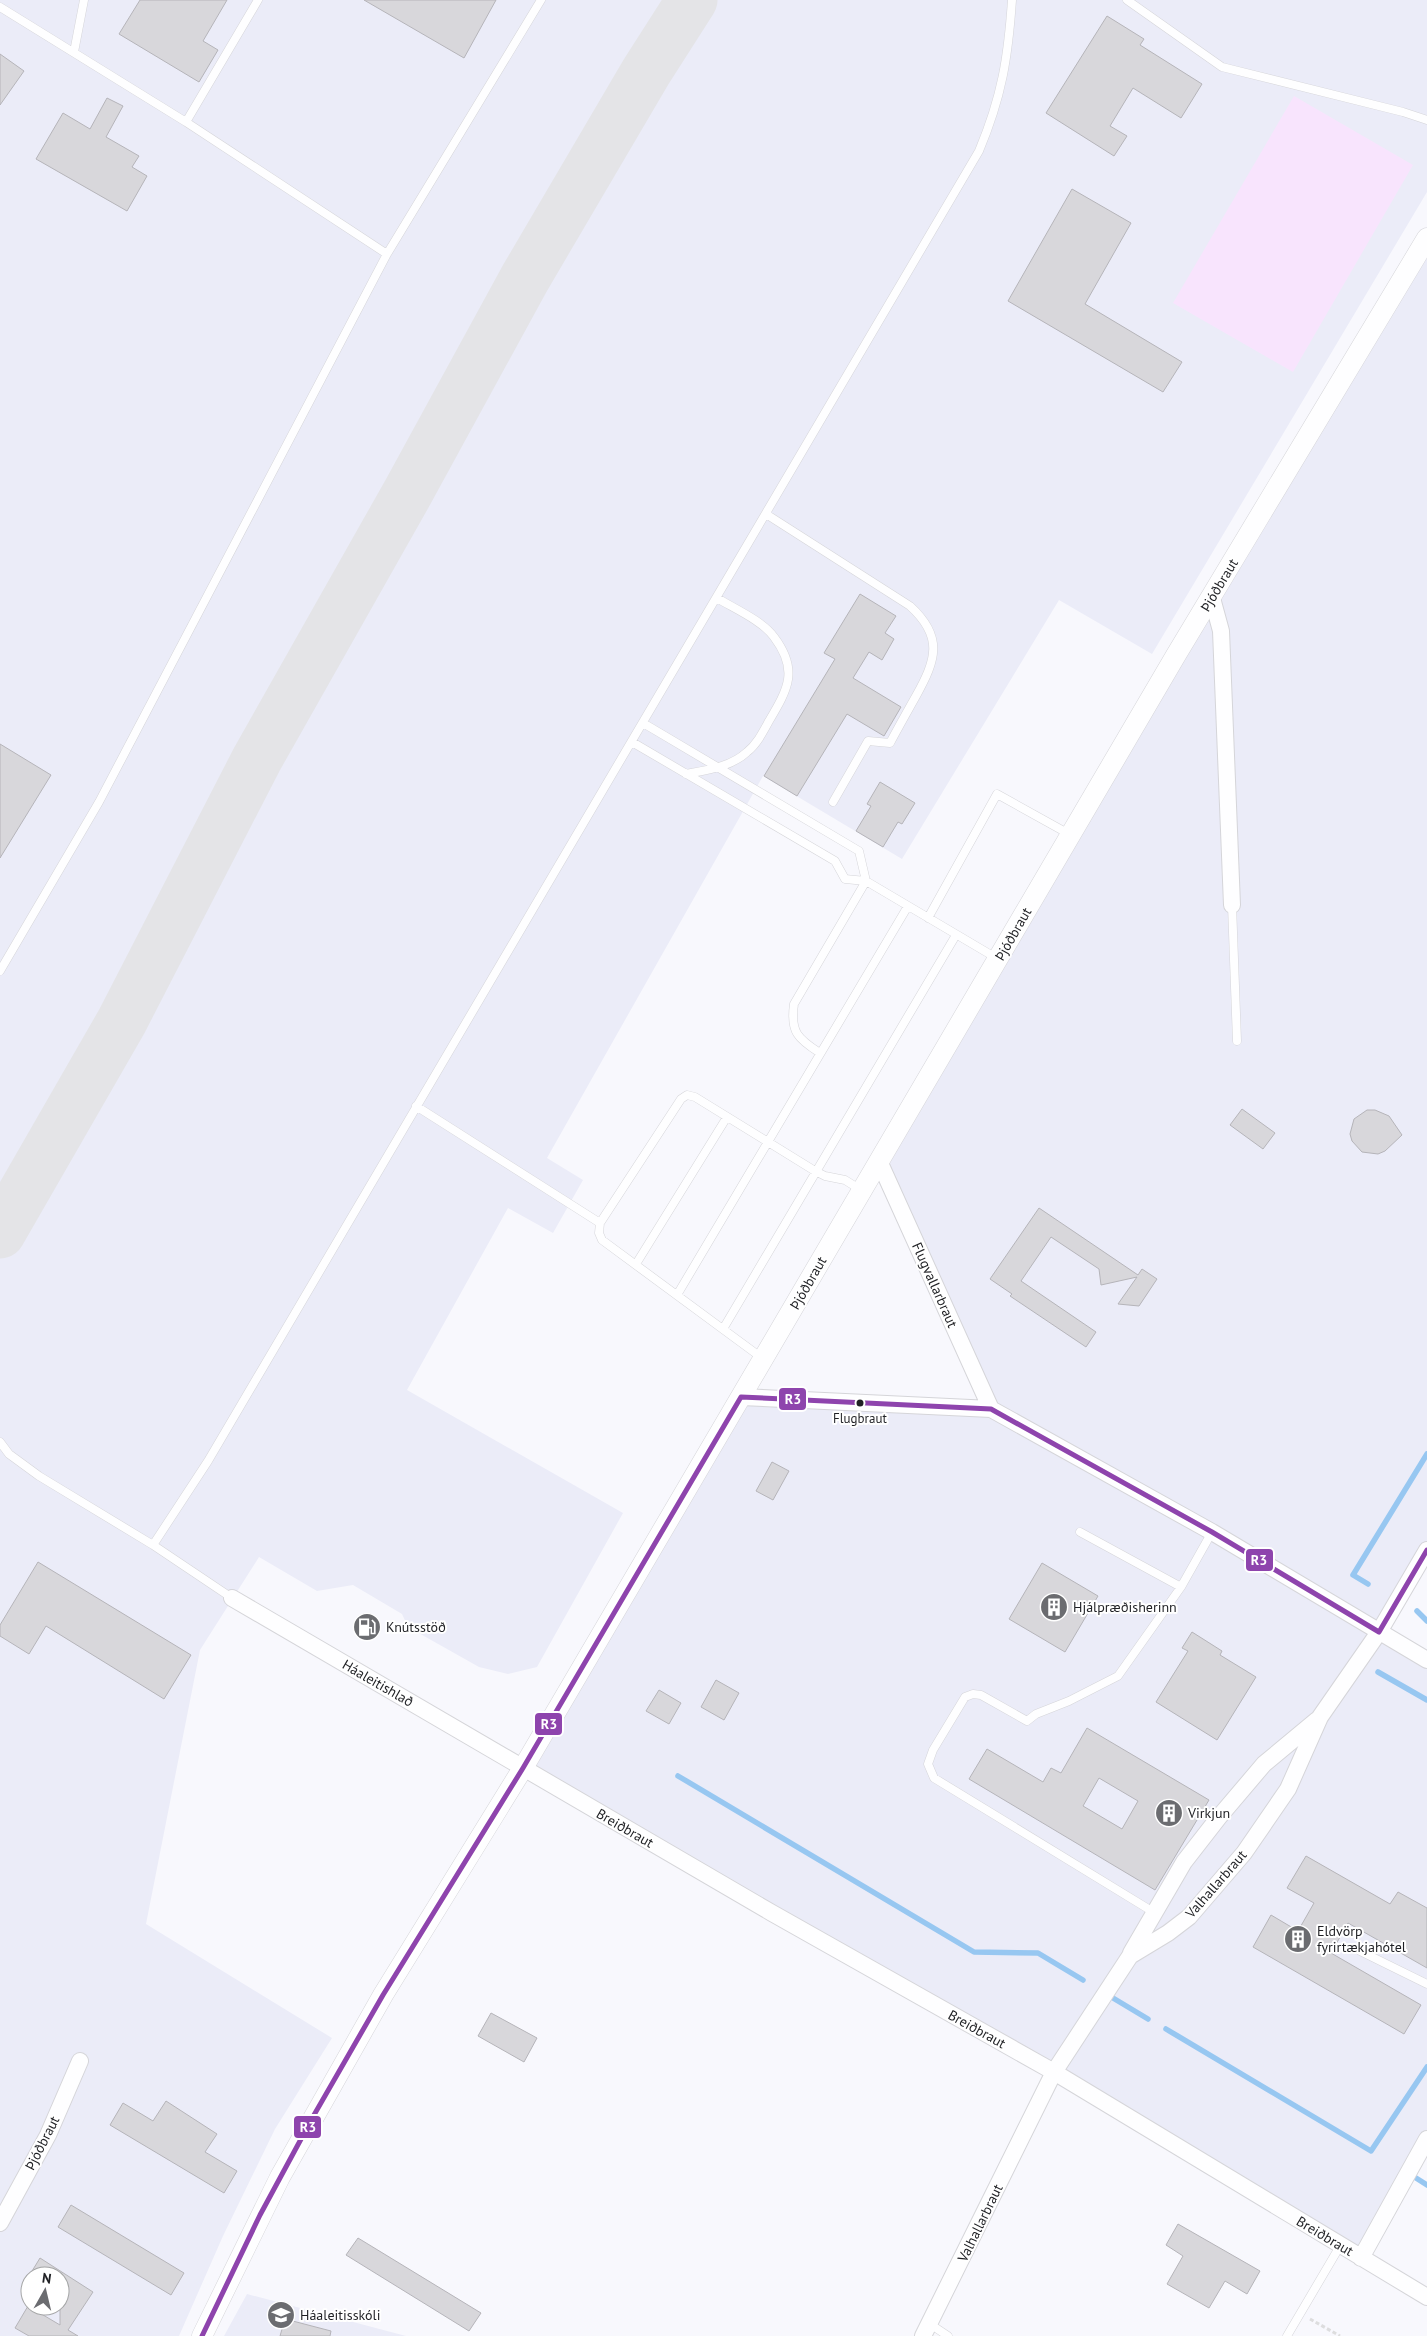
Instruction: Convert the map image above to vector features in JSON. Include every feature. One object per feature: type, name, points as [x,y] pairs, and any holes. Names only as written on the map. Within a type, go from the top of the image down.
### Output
[{"type":"street","name":"Þjóðbraut","points":[[202,2336],[260,2215],[314,2115],[383,1995],[523,1768],[1071,834],[1427,238]]},
{"type":"street","points":[[1212,598],[1221,631],[1232,905]]},
{"type":"street","name":"Flugvallarbraut","points":[[879,1161],[991,1409]]},
{"type":"street","points":[[741,1397],[991,1409],[1212,1532],[1427,1660]]},
{"type":"street","name":"Valhallarbraut","points":[[926,2330],[1054,2072],[1130,1956],[1168,1933],[1189,1917],[1244,1853],[1288,1789],[1320,1717],[1378,1632],[1427,1550]]},
{"type":"street","name":"Háaleitishlað","points":[[232,1598],[523,1768]]},
{"type":"street","points":[[1130,1956],[1184,1862],[1219,1817],[1264,1764],[1320,1717]]},
{"type":"street","name":"Breiðbraut","points":[[523,1768],[772,1914],[1054,2072],[1427,2297]]},
{"type":"street","name":"Þjóðbraut","points":[[0,2223],[48,2135],[80,2061]]},
{"type":"street","points":[[1361,2258],[1427,2140]]},
{"type":"lane","points":[[74,52],[84,0]]},
{"type":"lane","points":[[186,122],[258,0]]},
{"type":"lane","points":[[0,971],[99,802],[387,254],[541,0]]},
{"type":"lane","points":[[153,1545],[208,1461],[979,151],[1001,89],[1008,50],[1012,0]]},
{"type":"lane","points":[[1127,0],[1222,67],[1403,112],[1427,120]]},
{"type":"lane","points":[[0,7],[186,122],[387,254]]},
{"type":"lane","points":[[766,514],[910,606],[930,628],[934,642],[931,669],[890,744],[868,741],[833,802]]},
{"type":"lane","points":[[686,774],[718,768],[746,753],[756,743],[786,693],[789,676],[786,660],[772,634],[717,598]]},
{"type":"lane","points":[[643,723],[859,851],[866,881],[794,1004],[792,1018],[794,1030],[800,1039],[820,1053]]},
{"type":"lane","points":[[632,742],[835,861],[844,879],[866,881],[998,959]]},
{"type":"lane","points":[[928,918],[997,794],[1071,834]]},
{"type":"lane","points":[[1232,905],[1237,1041]]},
{"type":"lane","points":[[677,1295],[908,906]]},
{"type":"lane","points":[[723,1329],[956,935]]},
{"type":"lane","points":[[763,1359],[602,1240],[599,1233],[600,1223],[680,1099],[687,1095],[695,1097],[816,1172],[845,1180],[862,1191]]},
{"type":"lane","points":[[416,1106],[600,1223]]},
{"type":"lane","points":[[636,1264],[727,1117]]},
{"type":"lane","points":[[0,1442],[9,1454],[39,1476],[153,1545],[232,1598]]},
{"type":"lane","points":[[1080,1532],[1182,1587]]},
{"type":"lane","points":[[1155,1913],[934,1778],[928,1764],[933,1750],[965,1697],[974,1694],[981,1695],[1027,1721],[1036,1714],[1069,1701],[1118,1676],[1182,1587],[1212,1532]]},
{"type":"lane","points":[[1360,1951],[1427,1984]]},
{"type":"lane","points":[[1287,2336],[1340,2246]]},
{"type":"lane","points":[[926,2330],[948,2336]]},
{"type":"path","points":[[1300,2313],[1340,2336]]},
{"type":"shaded area","points":[[0,0],[1427,0],[1427,192],[1152,654],[1059,600],[902,859],[763,776],[547,1158],[583,1180],[553,1233],[508,1208],[407,1390],[623,1513],[537,1667],[508,1674],[479,1667],[408,1627],[402,1614],[353,1585],[317,1591],[259,1557],[200,1650],[146,1924],[332,2038],[275,2129],[223,2236],[179,2336],[0,2336]]},
{"type":"shaded area","points":[[1294,96],[1413,165],[1293,372],[1173,303]]},
{"type":"shaded area","points":[[1427,238],[1427,1550],[1379,1631],[1427,1660],[1427,2139],[1361,2258],[523,1768],[741,1397],[991,1409],[879,1161]]},
{"type":"shaded area","name":"Háaleitisskóli","points":[[247,2294],[406,2336],[224,2336]]},
{"type":"building","points":[[140,0],[227,0],[203,41],[218,50],[199,82],[119,34]]},
{"type":"building","points":[[364,0],[496,0],[464,58]]},
{"type":"building","points":[[1107,16],[1144,39],[1140,45],[1202,84],[1181,118],[1133,88],[1110,126],[1127,136],[1114,156],[1046,113]]},
{"type":"building","points":[[0,54],[24,71],[0,105]]},
{"type":"building","points":[[107,98],[123,106],[106,137],[139,156],[132,167],[147,176],[127,211],[36,159],[63,113],[90,129]]},
{"type":"building","points":[[1072,189],[1131,223],[1085,304],[1182,362],[1163,392],[1008,301]]},
{"type":"building","points":[[860,594],[896,616],[885,633],[894,639],[882,660],[869,652],[853,678],[901,707],[884,736],[847,714],[797,796],[764,776],[835,659],[824,653]]},
{"type":"building","points":[[0,744],[51,775],[0,858]]},
{"type":"building","points":[[880,782],[915,803],[902,824],[898,822],[883,847],[856,831],[871,806],[867,804]]},
{"type":"building","points":[[1242,1109],[1275,1133],[1263,1149],[1230,1125]]},
{"type":"building","points":[[1367,1110],[1375,1110],[1389,1116],[1402,1135],[1385,1151],[1378,1154],[1362,1152],[1352,1141],[1350,1134],[1354,1119]]},
{"type":"building","points":[[1039,1208],[1138,1275],[1142,1269],[1157,1279],[1139,1306],[1118,1304],[1137,1277],[1101,1285],[1099,1269],[1051,1237],[1021,1281],[1096,1332],[1086,1347],[1010,1296],[1012,1294],[990,1279]]},
{"type":"building","points":[[772,1462],[789,1471],[773,1500],[756,1491]]},
{"type":"building","points":[[38,1562],[191,1655],[164,1699],[46,1626],[29,1654],[0,1636],[0,1625]]},
{"type":"building","name":"Hjálpræðisherinn","points":[[1042,1563],[1098,1596],[1065,1652],[1009,1619]]},
{"type":"building","points":[[1192,1632],[1222,1651],[1220,1655],[1256,1677],[1217,1740],[1156,1702],[1188,1651],[1182,1648]]},
{"type":"building","points":[[716,1680],[739,1693],[724,1720],[701,1707]]},
{"type":"building","points":[[659,1690],[681,1703],[669,1724],[646,1711]]},
{"type":"building","name":"Virkjun","points":[[1087,1728],[1209,1800],[1155,1890],[969,1779],[987,1749],[1043,1782],[1051,1768],[1061,1773]],"holes":[[[1099,1778],[1138,1801],[1122,1829],[1083,1806]]]},
{"type":"building","name":"Eldvörp fyrirtækjahótel","points":[[1306,1856],[1390,1904],[1398,1892],[1427,1908],[1427,1968],[1348,1923],[1331,1953],[1421,2005],[1404,2034],[1253,1947],[1271,1915],[1298,1931],[1314,1903],[1287,1888]]},
{"type":"building","points":[[491,2013],[537,2038],[524,2062],[478,2036]]},
{"type":"building","points":[[166,2101],[217,2134],[205,2152],[237,2171],[224,2193],[110,2125],[123,2103],[153,2121]]},
{"type":"building","points":[[71,2205],[184,2273],[171,2295],[58,2227]]},
{"type":"building","points":[[1178,2224],[1260,2271],[1247,2294],[1225,2281],[1209,2308],[1167,2284],[1183,2256],[1166,2245]]},
{"type":"building","points":[[358,2238],[481,2313],[469,2331],[346,2255]]},
{"type":"building","points":[[40,2258],[52,2266],[35,2266]]},
{"type":"building","points":[[70,2277],[93,2292],[68,2330],[78,2336],[29,2336],[15,2328],[22,2316],[45,2316],[60,2325],[60,2316],[70,2316]]},
{"type":"building","points":[[285,2319],[331,2331],[330,2336],[280,2336]]},
{"type":"waterway","points":[[1368,1584],[1353,1575],[1427,1454]]},
{"type":"waterway","points":[[1417,1611],[1427,1621]]},
{"type":"waterway","points":[[1378,1672],[1427,1700]]},
{"type":"waterway","points":[[678,1776],[974,1952],[1038,1953],[1083,1980]]},
{"type":"waterway","points":[[1113,1998],[1148,2019]]},
{"type":"waterway","points":[[1166,2029],[1371,2151],[1427,2067]]},
{"type":"waterway","points":[[1416,2178],[1427,2185]]},
{"type":"taxiway","points":[[0,1233],[122,1021],[257,759],[408,492],[525,278],[646,72],[692,0]]},
{"type":"transit line","name":"R3","points":[[202,2336],[260,2215],[314,2115],[383,1995],[523,1768],[741,1397],[991,1409],[1212,1532],[1379,1632],[1427,1550]]},
{"type":"place","name":"Flugbraut","points":[[860,1403]]},
{"type":"place","name":"Hjálpræðisherinn","points":[[1054,1607]]},
{"type":"place","name":"Knútsstöð","points":[[367,1627]]},
{"type":"place","name":"Virkjun","points":[[1169,1813]]},
{"type":"place","name":"Eldvörp fyrirtækjahótel","points":[[1298,1939]]},
{"type":"place","name":"Háaleitisskóli","points":[[281,2315]]}]
